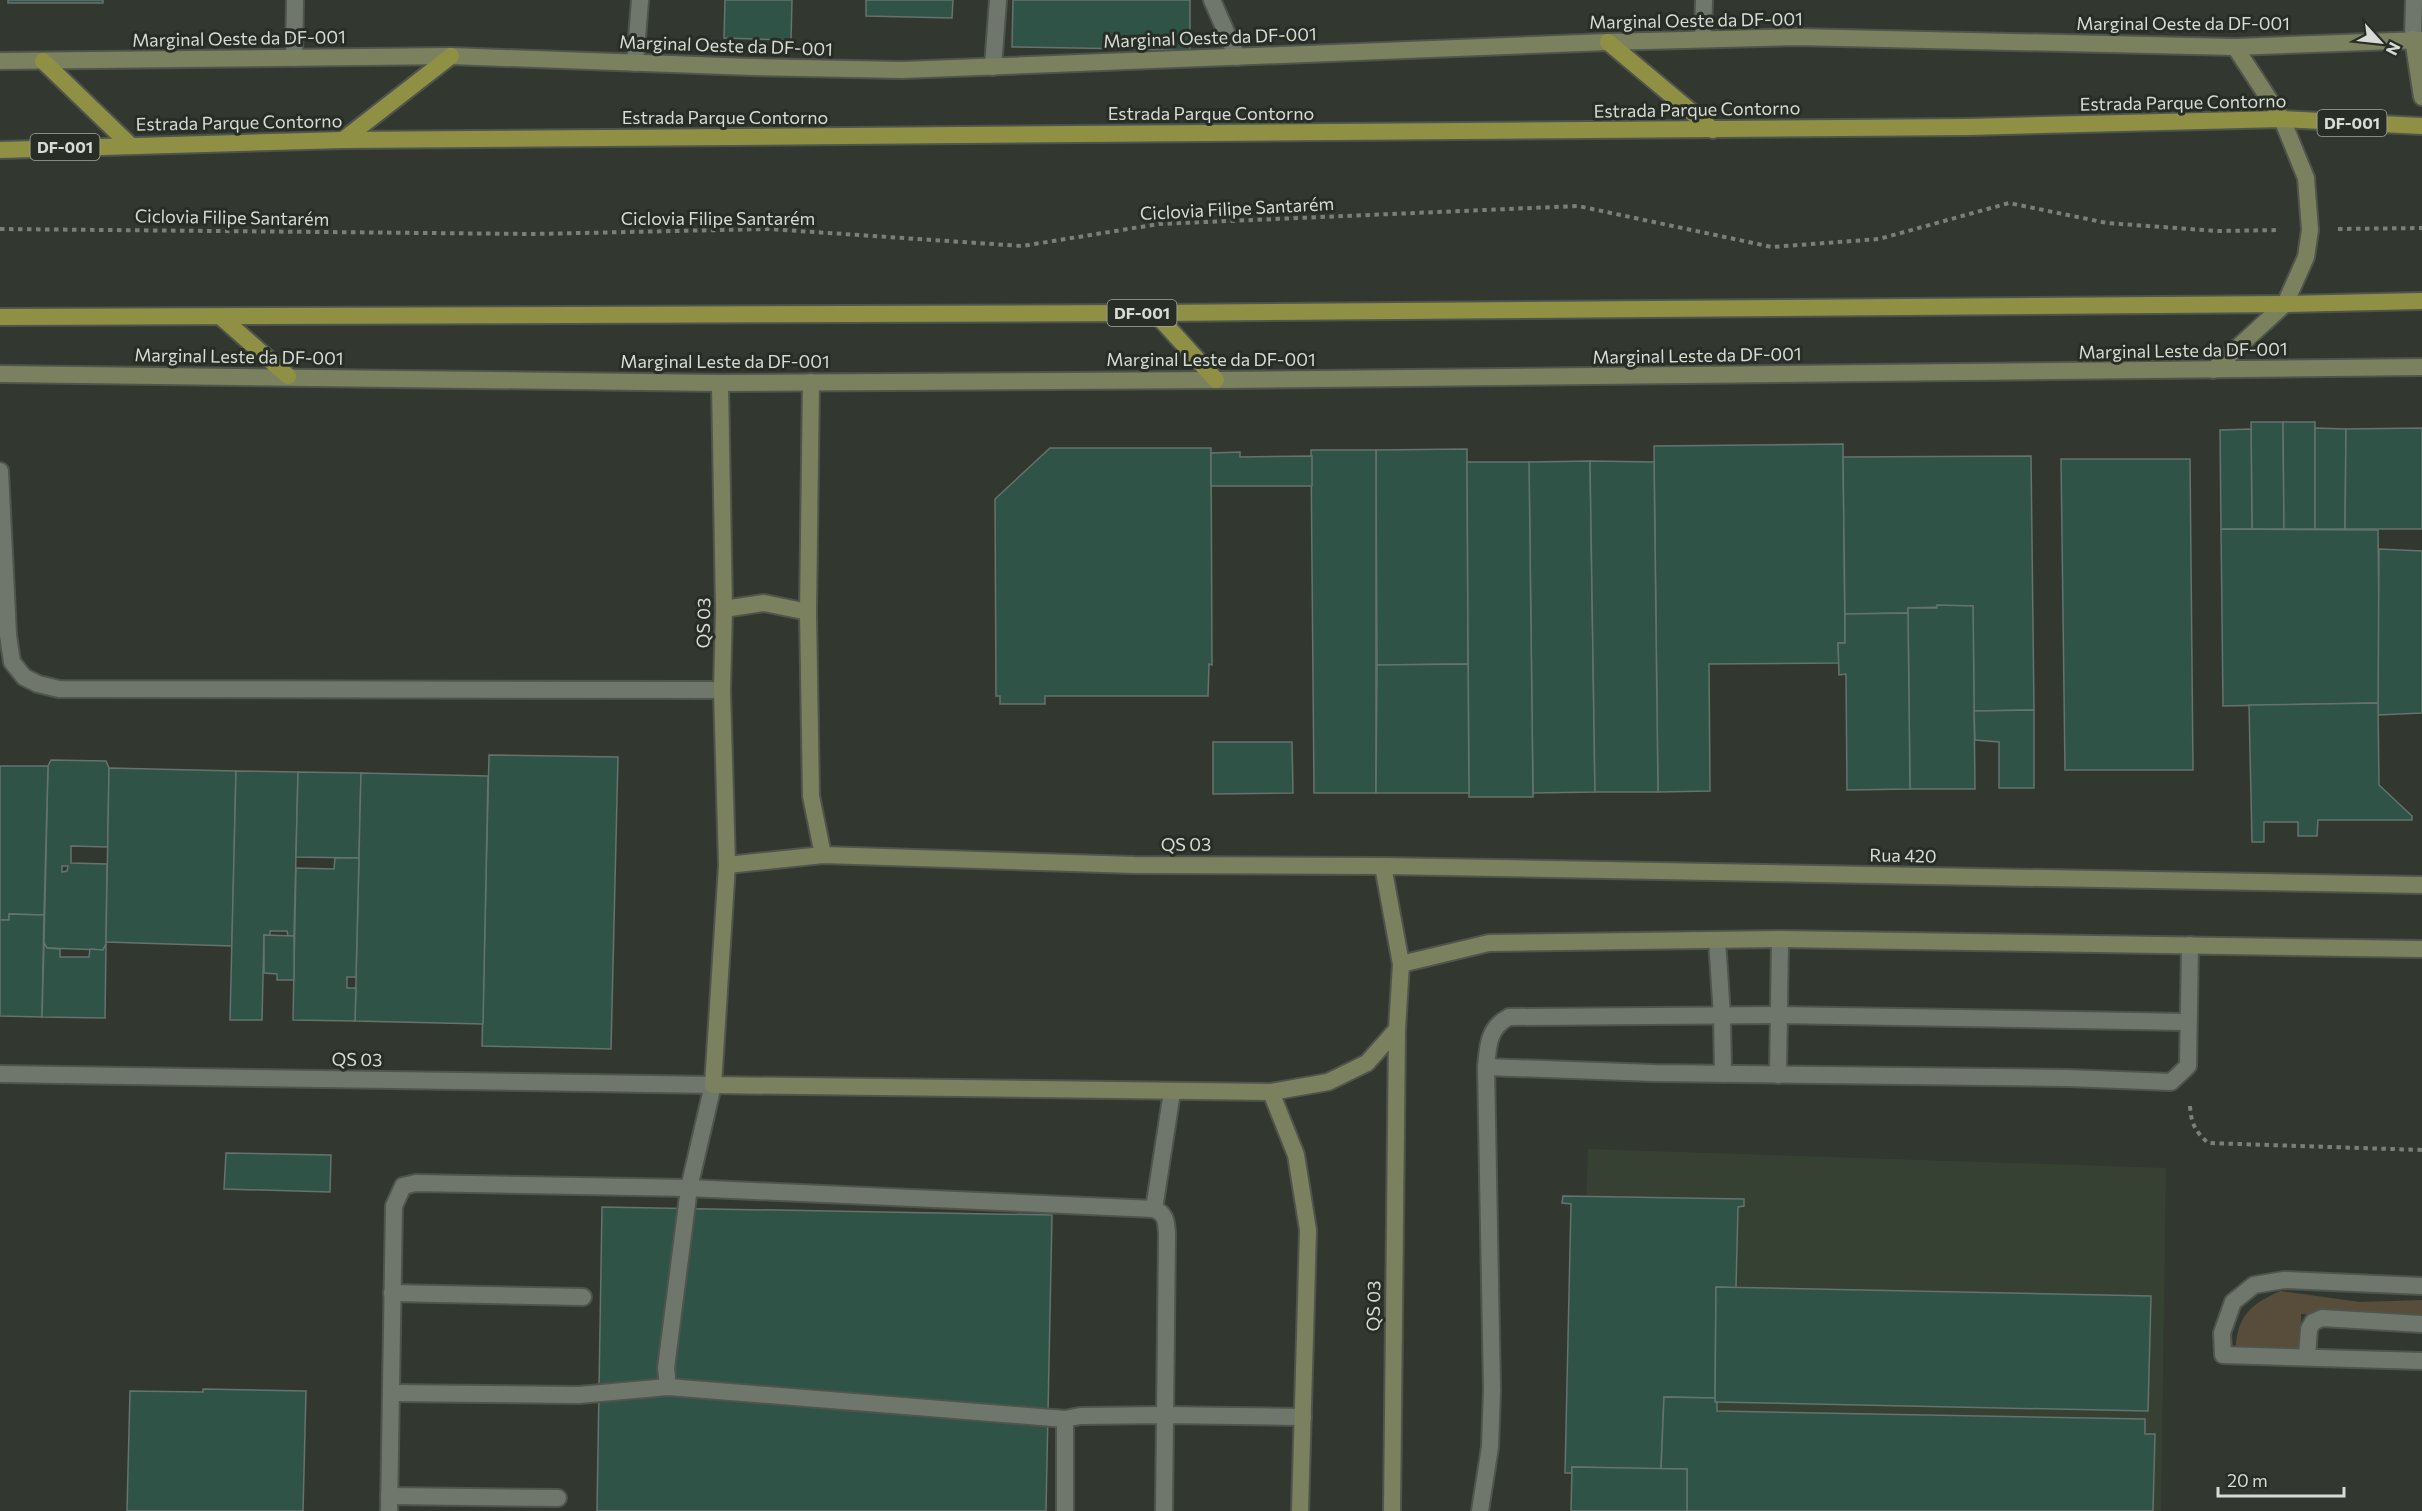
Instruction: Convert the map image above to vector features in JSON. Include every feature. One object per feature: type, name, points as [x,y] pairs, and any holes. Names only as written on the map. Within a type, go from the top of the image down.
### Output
[{"type":"highway","points":[[1608,42],[1713,130]]},
{"type":"highway","points":[[343,140],[451,56]]},
{"type":"highway","points":[[43,61],[129,144]]},
{"type":"highway","name":"Estrada Parque Contorno","points":[[0,150],[129,144],[343,140],[1713,130],[1968,127],[2282,119],[2422,126]]},
{"type":"highway","name":"DF-001","points":[[0,317],[1155,313],[2422,301]]},
{"type":"highway","points":[[1155,313],[1216,380]]},
{"type":"highway","points":[[221,317],[288,376]]},
{"type":"main road","name":"Marginal Oeste da DF-001","points":[[0,61],[451,56],[902,70],[1608,42],[1797,37],[2235,47],[2417,40]]},
{"type":"main road","points":[[2417,40],[2422,98]]},
{"type":"main road","points":[[2213,370],[2285,304],[2306,257],[2311,220],[2306,177],[2282,119],[2235,47]]},
{"type":"main road","name":"Marginal Leste da DF-001","points":[[0,374],[720,383],[2421,368]]},
{"type":"main road","points":[[811,382],[807,612],[811,796],[823,855]]},
{"type":"main road","name":"QS 03","points":[[720,383],[724,609],[722,690],[727,865],[713,1085],[1270,1092],[1328,1082],[1367,1063],[1396,1029]]},
{"type":"main road","points":[[724,609],[764,603],[807,612]]},
{"type":"main road","name":"QS 03","points":[[727,865],[823,855],[1134,865],[1383,866],[1401,964],[1396,1029],[1392,1511]]},
{"type":"main road","name":"Rua 420","points":[[1383,866],[2422,885]]},
{"type":"main road","points":[[1401,964],[1489,943],[1780,939],[2422,949]]},
{"type":"main road","points":[[1270,1092],[1296,1155],[1308,1230],[1300,1511]]},
{"type":"street","points":[[294,58],[295,0]]},
{"type":"street","points":[[635,63],[640,0]]},
{"type":"street","points":[[993,67],[998,0]]},
{"type":"street","points":[[1212,0],[1237,57]]},
{"type":"street","points":[[1703,39],[1704,0]]},
{"type":"street","points":[[2414,0],[2417,40]]},
{"type":"street","points":[[0,471],[8,635],[12,662],[24,677],[38,684],[59,689],[722,690]]},
{"type":"street","points":[[1778,1075],[1780,939]]},
{"type":"street","points":[[1717,940],[1723,1074]]},
{"type":"street","points":[[1486,1067],[1723,1074],[2068,1078],[2171,1082],[2188,1066],[2190,945]]},
{"type":"street","points":[[1480,1511],[1490,1447],[1492,1390],[1486,1067],[1492,1030],[1499,1022],[1509,1017],[1778,1015],[2188,1022]]},
{"type":"street","name":"QS 03","points":[[0,1074],[713,1085]]},
{"type":"street","points":[[668,1387],[666,1368],[689,1188],[713,1085]]},
{"type":"street","points":[[1154,1209],[1172,1092]]},
{"type":"street","points":[[558,1498],[389,1503],[394,1206],[398,1193],[404,1186],[416,1183],[689,1188],[1154,1209],[1161,1212],[1165,1218],[1167,1233],[1164,1511]]},
{"type":"street","points":[[2422,1286],[2284,1280],[2254,1285],[2233,1302],[2222,1332],[2223,1355],[2422,1361]]},
{"type":"street","points":[[392,1293],[583,1297]]},
{"type":"street","points":[[2307,1356],[2309,1329],[2313,1322],[2322,1318],[2422,1324]]},
{"type":"street","points":[[391,1393],[579,1395],[668,1387],[1065,1419],[1080,1416],[1164,1415],[1303,1417]]},
{"type":"street","points":[[1065,1419],[1065,1511]]},
{"type":"path","name":"Ciclovia Filipe Santarém","points":[[0,229],[534,234],[769,229],[1022,246],[1159,224],[1578,206],[1772,247],[1879,239],[2009,203],[2107,223],[2217,231],[2286,230]]},
{"type":"path","points":[[2338,229],[2422,228]]},
{"type":"path","points":[[2188,1066],[2191,1120],[2197,1133],[2208,1143],[2422,1150]]},
{"type":"shaded area","points":[[1588,1149],[2166,1168],[2161,1511],[1574,1511]]},
{"type":"shaded area","points":[[2280,1291],[2360,1302],[2422,1300],[2422,1319],[2301,1314],[2301,1360],[2235,1359],[2240,1324],[2245,1316],[2258,1303]]},
{"type":"building","points":[[8,0],[103,0],[103,3],[8,3]]},
{"type":"building","points":[[725,0],[792,0],[791,40],[724,38]]},
{"type":"building","points":[[866,0],[953,0],[952,18],[866,16]]},
{"type":"building","points":[[1013,0],[1190,0],[1190,50],[1012,47]]},
{"type":"building","points":[[2251,422],[2283,422],[2284,529],[2252,529]]},
{"type":"building","points":[[2283,422],[2315,422],[2315,529],[2284,529]]},
{"type":"building","points":[[2315,428],[2346,429],[2345,529],[2315,529]]},
{"type":"building","points":[[2422,428],[2422,529],[2345,529],[2346,429]]},
{"type":"building","points":[[2251,429],[2252,529],[2221,529],[2220,430]]},
{"type":"building","points":[[1843,444],[1845,643],[1838,643],[1839,663],[1709,664],[1710,791],[1658,792],[1654,446]]},
{"type":"building","points":[[1050,448],[1211,448],[1212,665],[1209,664],[1208,696],[1045,696],[1045,704],[1000,704],[1000,696],[996,696],[995,499]]},
{"type":"building","points":[[1467,449],[1468,664],[1377,665],[1376,450]]},
{"type":"building","points":[[1311,450],[1376,450],[1376,793],[1314,793]]},
{"type":"building","points":[[1240,452],[1240,457],[1312,456],[1312,486],[1211,486],[1211,453]]},
{"type":"building","points":[[2031,456],[2034,710],[1974,711],[1973,606],[1908,608],[1908,613],[1845,614],[1843,457]]},
{"type":"building","points":[[2061,459],[2190,459],[2193,770],[2065,770]]},
{"type":"building","points":[[1590,461],[1595,792],[1533,793],[1529,462]]},
{"type":"building","points":[[1590,461],[1654,462],[1658,792],[1595,792]]},
{"type":"building","points":[[1467,462],[1529,462],[1533,797],[1469,797]]},
{"type":"building","points":[[2221,529],[2378,530],[2380,703],[2223,706]]},
{"type":"building","points":[[2379,549],[2422,551],[2422,713],[2378,715]]},
{"type":"building","points":[[1937,605],[1973,606],[1975,789],[1910,789],[1908,608],[1937,608]]},
{"type":"building","points":[[1908,613],[1910,789],[1847,790],[1846,674],[1839,675],[1838,643],[1845,643],[1845,614]]},
{"type":"building","points":[[1468,664],[1469,793],[1376,793],[1377,665]]},
{"type":"building","points":[[2378,703],[2379,785],[2412,816],[2412,820],[2318,820],[2317,836],[2298,836],[2298,822],[2264,822],[2264,842],[2252,842],[2249,705]]},
{"type":"building","points":[[2034,710],[2034,788],[1999,788],[1999,742],[1975,740],[1974,711]]},
{"type":"building","points":[[1213,742],[1292,742],[1293,793],[1213,794]]},
{"type":"building","points":[[489,755],[618,757],[611,1049],[482,1046]]},
{"type":"building","points":[[51,760],[106,761],[109,768],[108,847],[71,846],[71,863],[107,864],[106,944],[103,950],[47,948],[44,943],[48,766]],"holes":[[[62,866],[68,866],[67,871],[62,872]]]},
{"type":"building","points":[[0,766],[48,766],[44,915],[9,914],[9,920],[0,920]]},
{"type":"building","points":[[109,768],[236,771],[232,946],[106,942]]},
{"type":"building","points":[[236,771],[298,772],[294,936],[288,936],[287,931],[270,931],[270,936],[264,935],[262,1020],[230,1020]]},
{"type":"building","points":[[298,772],[361,773],[359,858],[296,857]]},
{"type":"building","points":[[361,773],[488,776],[483,1024],[355,1021]]},
{"type":"building","points":[[335,858],[359,858],[356,977],[347,977],[347,988],[356,988],[355,1021],[293,1020],[296,868],[334,869]]},
{"type":"building","points":[[9,914],[44,915],[42,1017],[0,1016],[0,920],[9,920]]},
{"type":"building","points":[[264,935],[294,936],[294,980],[277,980],[277,974],[264,973]]},
{"type":"building","points":[[44,943],[47,948],[60,949],[60,957],[89,957],[90,949],[103,950],[106,944],[105,1018],[42,1017]]},
{"type":"building","points":[[226,1153],[331,1155],[330,1192],[224,1189]]},
{"type":"building","points":[[1563,1196],[1744,1199],[1744,1206],[1738,1207],[1736,1288],[1716,1287],[1715,1398],[1664,1397],[1661,1469],[1572,1467],[1572,1473],[1565,1473],[1571,1204],[1562,1203]]},
{"type":"building","points":[[602,1207],[1052,1215],[1046,1511],[597,1511]]},
{"type":"building","points":[[1716,1287],[2151,1296],[2148,1411],[1715,1402]]},
{"type":"building","points":[[203,1389],[306,1391],[303,1511],[127,1511],[130,1391],[203,1392]]},
{"type":"building","points":[[1664,1397],[1715,1398],[1717,1411],[2145,1419],[2145,1434],[2155,1434],[2153,1511],[1687,1511],[1687,1469],[1661,1469]]},
{"type":"building","points":[[1572,1467],[1687,1469],[1687,1511],[1571,1511]]}]
